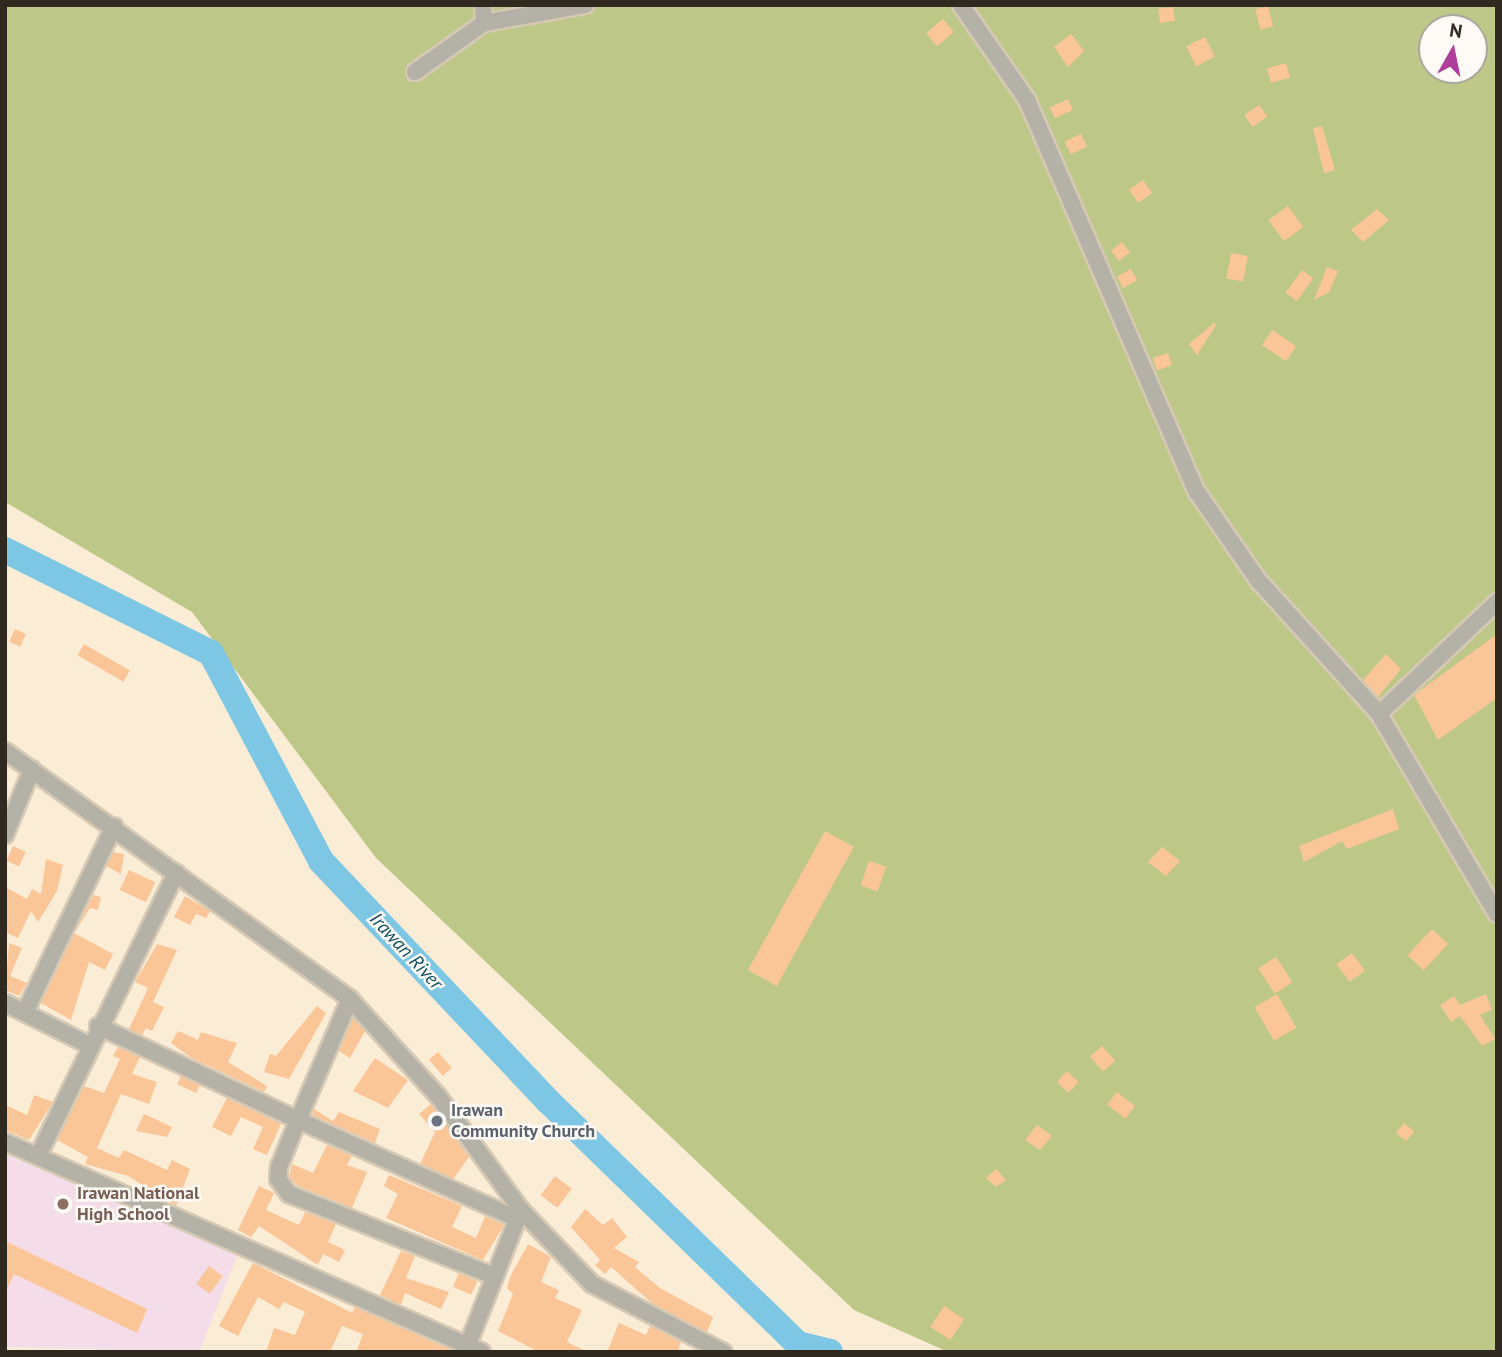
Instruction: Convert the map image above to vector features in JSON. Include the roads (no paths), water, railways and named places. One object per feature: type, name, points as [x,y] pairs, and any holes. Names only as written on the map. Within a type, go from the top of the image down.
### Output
[{"type":"street","points":[[483,5],[484,23]]},
{"type":"street","points":[[415,72],[484,23],[585,5]]},
{"type":"street","points":[[961,5],[1027,100],[1197,492],[1258,580],[1379,714],[1497,914]]},
{"type":"street","points":[[1379,714],[1497,602]]},
{"type":"street","points":[[5,751],[114,826],[350,999],[430,1087],[519,1214],[592,1284],[723,1352]]},
{"type":"street","points":[[5,835],[32,769]]},
{"type":"street","points":[[25,1012],[114,826]]},
{"type":"street","points":[[38,1156],[89,1045],[176,873]]},
{"type":"street","points":[[350,999],[279,1167],[278,1179],[289,1194],[494,1276]]},
{"type":"street","points":[[5,1003],[89,1045]]},
{"type":"street","points":[[98,1027],[298,1120],[519,1214]]},
{"type":"street","points":[[5,1142],[472,1350],[494,1276],[519,1214]]},
{"type":"waterway","name":"Irawan River","points":[[5,550],[211,653],[321,861],[548,1101],[798,1344],[830,1352]]},
{"type":"place","name":"Irawan Community Church","points":[[437,1121]]},
{"type":"place","name":"Irawan National High School","points":[[63,1204]]}]
